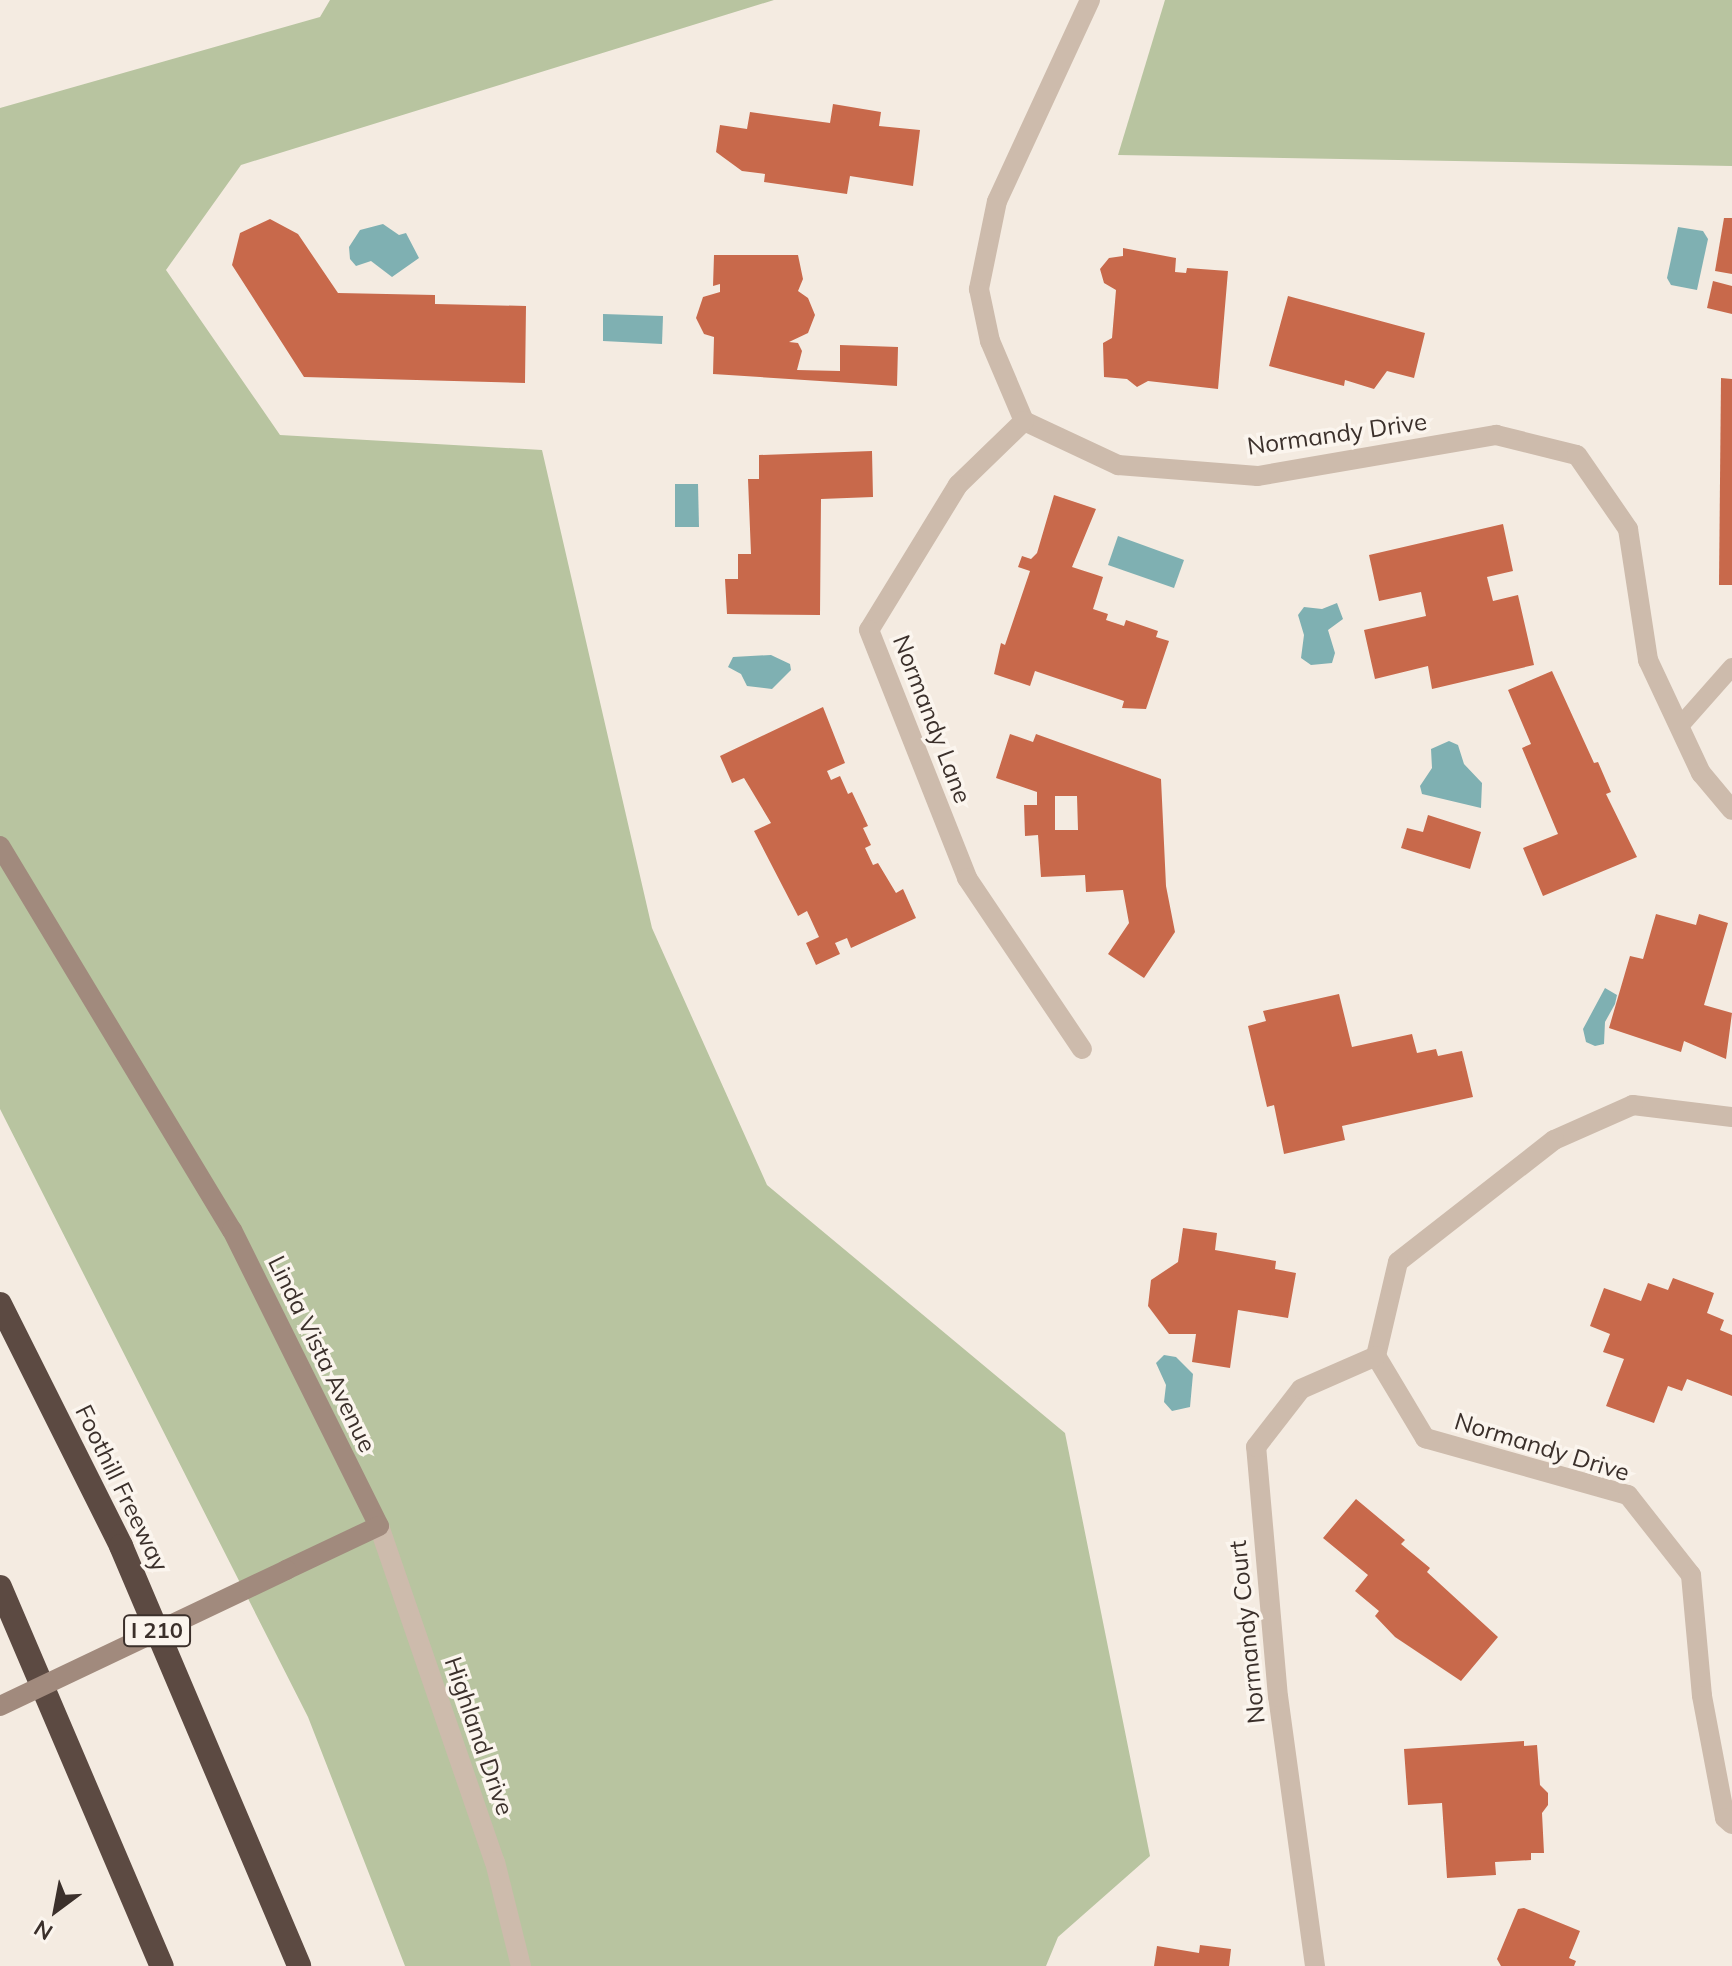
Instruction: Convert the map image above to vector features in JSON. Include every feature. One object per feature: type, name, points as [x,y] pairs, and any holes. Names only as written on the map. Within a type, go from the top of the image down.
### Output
[{"type":"highway","name":"Foothill Freeway","points":[[0,1304],[121,1546],[299,1966]]},
{"type":"highway","points":[[0,1587],[162,1966]]},
{"type":"main road","name":"Linda Vista Avenue","points":[[0,846],[232,1230],[379,1526]]},
{"type":"main road","points":[[0,1706],[379,1526]]},
{"type":"street","points":[[1024,421],[990,341],[979,289],[997,201],[1090,0]]},
{"type":"street","name":"Normandy Drive","points":[[1024,421],[1118,465],[1258,476],[1496,435],[1577,455],[1628,529],[1648,660],[1701,773],[1732,810]]},
{"type":"street","name":"Normandy Lane","points":[[1024,421],[958,485],[869,630],[967,878],[1082,1049]]},
{"type":"street","points":[[1376,1356],[1398,1262],[1554,1140],[1633,1105],[1732,1117]]},
{"type":"street","name":"Normandy Drive","points":[[1376,1356],[1425,1438],[1628,1495],[1691,1575],[1702,1696],[1725,1818],[1732,1824]]},
{"type":"street","name":"Normandy Court","points":[[1315,1966],[1278,1697],[1256,1447],[1301,1389],[1376,1356]]},
{"type":"street","name":"Highland Drive","points":[[379,1526],[495,1862],[521,1966]]},
{"type":"lane","points":[[1679,727],[1732,667]]},
{"type":"green space","points":[[330,0],[774,0],[241,165],[166,270],[280,435],[542,450],[652,928],[767,1185],[1065,1433],[1150,1856],[1058,1937],[1046,1966],[405,1966],[308,1717],[0,1109],[0,108],[320,17]]},
{"type":"green space","points":[[1165,0],[1732,0],[1732,166],[1118,155]]},
{"type":"water","points":[[383,224],[399,235],[406,233],[419,258],[392,277],[371,261],[356,266],[350,259],[349,247],[360,230]]},
{"type":"water","points":[[1678,227],[1703,231],[1708,239],[1697,290],[1671,285],[1667,278]]},
{"type":"water","points":[[603,314],[663,316],[662,344],[603,341]]},
{"type":"water","points":[[675,484],[698,484],[699,527],[675,527]]},
{"type":"water","points":[[1118,536],[1184,560],[1174,588],[1108,565]]},
{"type":"water","points":[[1337,603],[1343,619],[1328,630],[1335,653],[1332,663],[1311,665],[1301,658],[1304,635],[1298,615],[1304,607],[1322,609]]},
{"type":"water","points":[[771,655],[790,664],[791,670],[772,689],[747,686],[741,674],[728,667],[733,657]]},
{"type":"water","points":[[1449,741],[1458,745],[1464,764],[1482,783],[1481,808],[1422,794],[1420,786],[1432,768],[1431,749]]},
{"type":"water","points":[[1605,988],[1617,995],[1605,1022],[1604,1044],[1595,1046],[1586,1042],[1583,1029]]},
{"type":"water","points":[[1164,1355],[1176,1357],[1193,1374],[1190,1407],[1172,1411],[1164,1402],[1166,1385],[1156,1363]]},
{"type":"building","points":[[833,104],[881,112],[879,126],[920,130],[913,186],[850,176],[847,194],[764,182],[765,174],[742,171],[716,152],[720,125],[747,129],[750,112],[830,123]]},
{"type":"building","points":[[1724,218],[1732,218],[1732,274],[1715,271]]},
{"type":"building","points":[[270,219],[298,234],[338,293],[435,295],[435,304],[526,306],[525,383],[304,377],[232,265],[240,233]]},
{"type":"building","points":[[1123,248],[1176,258],[1175,272],[1186,273],[1187,268],[1228,271],[1218,389],[1148,381],[1137,387],[1127,379],[1104,377],[1103,343],[1112,338],[1116,290],[1104,283],[1100,269],[1109,258],[1123,256]]},
{"type":"building","points":[[714,255],[798,255],[803,279],[798,291],[808,298],[815,315],[808,333],[789,342],[798,343],[802,351],[797,370],[840,371],[840,345],[898,347],[897,386],[713,374],[714,337],[704,334],[696,318],[703,297],[720,292],[720,284],[713,286]]},
{"type":"building","points":[[1713,281],[1732,286],[1732,314],[1707,308]]},
{"type":"building","points":[[1288,296],[1425,333],[1414,378],[1387,371],[1374,389],[1345,380],[1344,386],[1269,366]]},
{"type":"building","points":[[1721,378],[1732,379],[1732,585],[1719,585]]},
{"type":"building","points":[[872,451],[873,497],[821,499],[820,615],[727,614],[725,579],[738,579],[738,554],[751,554],[748,479],[759,479],[759,455]]},
{"type":"building","points":[[1054,495],[1096,509],[1072,567],[1103,577],[1093,609],[1108,614],[1106,620],[1124,626],[1126,620],[1158,631],[1156,637],[1169,641],[1146,709],[1122,708],[1124,701],[1035,671],[1030,686],[994,674],[1001,643],[1005,645],[1030,571],[1018,567],[1022,556],[1031,559],[1037,553]]},
{"type":"building","points":[[1503,524],[1513,571],[1487,577],[1493,601],[1518,595],[1534,665],[1432,689],[1428,666],[1375,679],[1364,630],[1426,616],[1421,592],[1379,601],[1369,555]]},
{"type":"building","points":[[1552,671],[1594,763],[1598,762],[1611,792],[1606,794],[1637,857],[1543,896],[1523,848],[1558,834],[1522,748],[1531,744],[1508,690]]},
{"type":"building","points":[[823,707],[845,763],[827,771],[831,780],[840,776],[848,794],[852,792],[868,826],[863,828],[871,845],[865,848],[873,865],[878,863],[896,893],[903,889],[916,918],[851,948],[847,938],[835,943],[840,954],[816,965],[806,943],[819,937],[807,911],[798,916],[754,831],[771,823],[744,778],[732,783],[720,756]]},
{"type":"building","points":[[1010,734],[1033,742],[1036,734],[1161,779],[1166,886],[1175,932],[1144,978],[1108,954],[1129,923],[1123,890],[1086,892],[1085,875],[1041,877],[1038,835],[1025,836],[1024,805],[1037,805],[1037,792],[996,778]],"holes":[[[1055,796],[1077,796],[1078,830],[1055,830]]]},
{"type":"building","points":[[1428,815],[1481,832],[1470,869],[1401,848],[1407,828],[1423,832]]},
{"type":"building","points":[[1656,914],[1696,925],[1699,914],[1728,923],[1704,1005],[1732,1013],[1726,1059],[1684,1041],[1681,1052],[1609,1028],[1630,956],[1643,959]]},
{"type":"building","points":[[1339,994],[1352,1047],[1412,1034],[1417,1053],[1436,1049],[1438,1056],[1462,1051],[1473,1097],[1342,1126],[1345,1140],[1284,1154],[1274,1105],[1267,1107],[1248,1026],[1266,1021],[1263,1011]]},
{"type":"building","points":[[1183,1228],[1217,1233],[1215,1250],[1276,1261],[1275,1269],[1296,1273],[1288,1318],[1238,1310],[1230,1368],[1192,1362],[1196,1334],[1169,1334],[1148,1306],[1151,1280],[1178,1262]]},
{"type":"building","points":[[1673,1278],[1714,1293],[1707,1313],[1724,1320],[1720,1330],[1732,1335],[1732,1396],[1687,1379],[1682,1391],[1668,1386],[1654,1423],[1606,1406],[1624,1359],[1603,1352],[1610,1334],[1590,1326],[1604,1288],[1641,1301],[1648,1283],[1668,1290]]},
{"type":"building","points":[[1356,1499],[1405,1540],[1401,1544],[1430,1568],[1427,1572],[1498,1637],[1461,1681],[1395,1637],[1375,1616],[1379,1611],[1355,1591],[1368,1575],[1323,1538]]},
{"type":"building","points":[[1524,1741],[1524,1746],[1537,1745],[1540,1785],[1548,1793],[1548,1805],[1542,1813],[1544,1853],[1531,1853],[1531,1860],[1495,1862],[1496,1875],[1447,1878],[1442,1803],[1408,1805],[1404,1749]]},
{"type":"building","points":[[1524,1908],[1580,1931],[1569,1958],[1576,1961],[1574,1966],[1501,1966],[1497,1959],[1518,1909]]},
{"type":"building","points":[[1200,1945],[1231,1949],[1229,1966],[1154,1966],[1157,1946],[1199,1953]]}]
